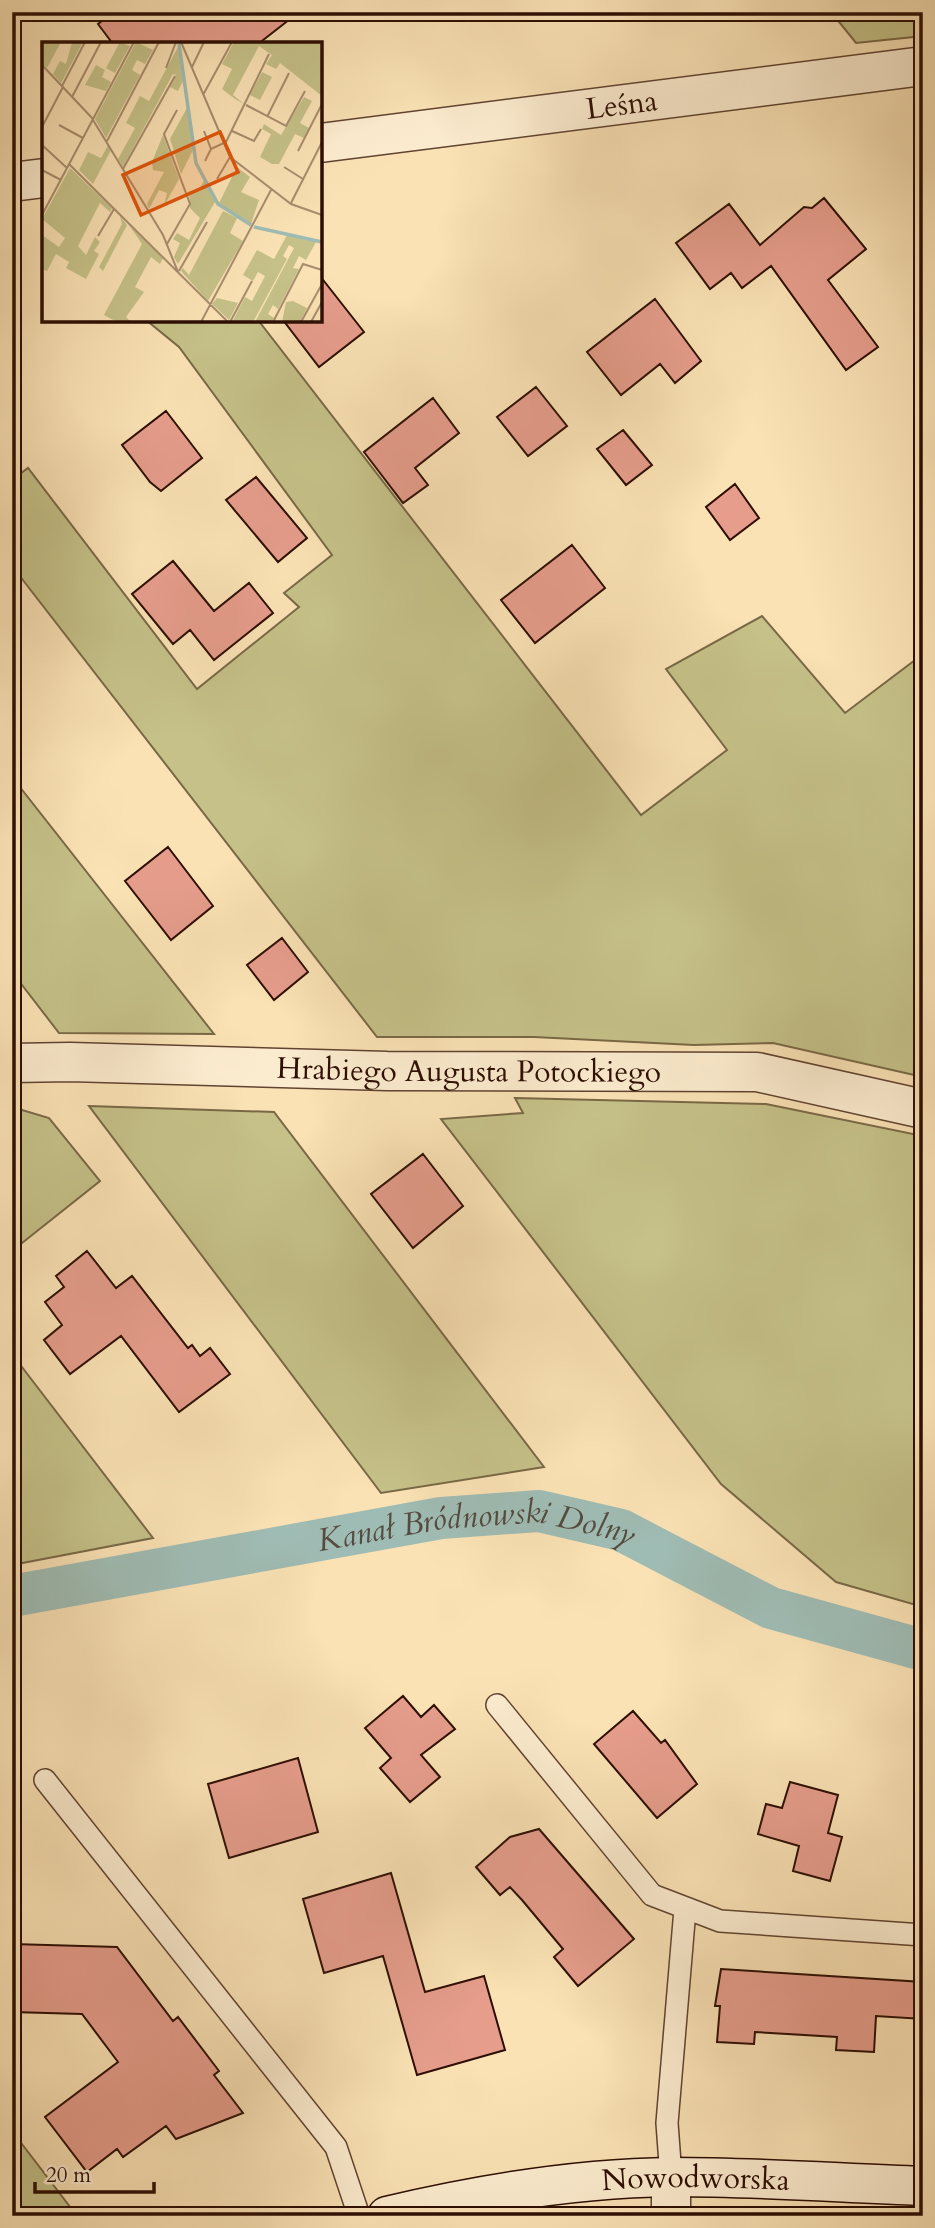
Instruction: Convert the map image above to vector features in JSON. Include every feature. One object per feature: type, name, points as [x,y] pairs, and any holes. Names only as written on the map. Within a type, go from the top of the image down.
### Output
[{"type":"street","name":"Leśna","points":[[322,143],[923,66]]},
{"type":"street","points":[[12,182],[42,178]]},
{"type":"street","name":"Hrabiego Augusta Potockiego","points":[[12,1063],[70,1062],[387,1071],[757,1072],[923,1109]]},
{"type":"street","points":[[671,2177],[671,2216]]},
{"type":"street","name":"Nowodworska","points":[[387,2216],[552,2185],[671,2177],[923,2186]]},
{"type":"lane","points":[[497,1705],[652,1895],[720,1921],[923,1935]]},
{"type":"lane","points":[[46,1780],[336,2147],[359,2216]]},
{"type":"lane","points":[[671,2177],[667,2123],[685,1909]]},
{"type":"shaded area","points":[[831,12],[923,12],[923,36],[856,43]]},
{"type":"shaded area","points":[[148,322],[260,322],[641,815],[727,750],[666,669],[762,616],[845,713],[923,654],[923,1077],[773,1043],[694,1045],[534,1037],[377,1037],[12,566],[12,480],[28,468],[197,689],[299,607],[284,593],[332,555],[179,347]]},
{"type":"shaded area","points":[[12,777],[214,1034],[59,1033],[12,972]]},
{"type":"shaded area","points":[[515,1098],[766,1104],[923,1136],[923,1607],[836,1582],[721,1484],[441,1119],[523,1113]]},
{"type":"shaded area","points":[[89,1106],[274,1112],[544,1467],[381,1493]]},
{"type":"shaded area","points":[[12,1107],[49,1118],[100,1181],[12,1251]]},
{"type":"shaded area","points":[[12,1354],[153,1538],[12,1565]]},
{"type":"shaded area","points":[[12,2131],[77,2216],[12,2216]]},
{"type":"building","points":[[114,12],[299,12],[261,42],[112,42],[98,24]]},
{"type":"building","points":[[824,198],[866,249],[828,280],[878,347],[846,370],[771,266],[742,288],[731,273],[710,289],[676,243],[729,204],[760,245],[804,207],[812,208]]},
{"type":"building","points":[[322,279],[364,332],[319,367],[285,322],[322,322]]},
{"type":"building","points":[[655,299],[701,361],[675,383],[660,364],[621,395],[587,352]]},
{"type":"building","points":[[536,387],[567,426],[528,456],[497,417]]},
{"type":"building","points":[[433,398],[459,433],[415,468],[428,485],[403,503],[364,452]]},
{"type":"building","points":[[166,411],[202,458],[161,491],[150,482],[122,445]]},
{"type":"building","points":[[623,430],[652,465],[626,485],[597,449]]},
{"type":"building","points":[[256,477],[307,538],[278,562],[226,500]]},
{"type":"building","points":[[735,484],[759,518],[730,540],[706,507]]},
{"type":"building","points":[[572,545],[605,588],[535,643],[501,600]]},
{"type":"building","points":[[173,561],[214,611],[249,583],[273,613],[214,660],[190,630],[173,644],[132,594]]},
{"type":"building","points":[[168,847],[213,906],[171,940],[125,881]]},
{"type":"building","points":[[282,938],[308,972],[274,1000],[247,965]]},
{"type":"building","points":[[423,1154],[463,1206],[413,1248],[371,1194]]},
{"type":"building","points":[[87,1251],[116,1288],[132,1276],[188,1348],[192,1345],[200,1356],[210,1348],[230,1374],[179,1412],[121,1336],[70,1374],[44,1340],[62,1325],[45,1302],[64,1287],[56,1276]]},
{"type":"building","points":[[403,1696],[421,1717],[434,1705],[455,1729],[421,1755],[440,1777],[410,1802],[380,1768],[391,1758],[365,1728]]},
{"type":"building","points":[[633,1711],[661,1743],[665,1740],[697,1784],[657,1818],[594,1744]]},
{"type":"building","points":[[298,1758],[318,1832],[229,1858],[208,1784]]},
{"type":"building","points":[[790,1782],[838,1795],[828,1833],[842,1837],[830,1881],[793,1871],[799,1846],[758,1834],[766,1804],[782,1808]]},
{"type":"building","points":[[539,1829],[634,1939],[578,1986],[554,1957],[563,1949],[522,1900],[510,1887],[500,1895],[476,1867],[510,1837]]},
{"type":"building","points":[[391,1873],[425,1992],[484,1976],[505,2050],[417,2075],[383,1956],[324,1973],[303,1899]]},
{"type":"building","points":[[12,1944],[117,1947],[173,2021],[178,2017],[219,2071],[214,2075],[243,2113],[176,2139],[166,2126],[123,2157],[117,2149],[87,2172],[45,2117],[118,2062],[82,2014],[12,2012]]},
{"type":"building","points":[[721,1969],[923,1982],[923,2019],[876,2016],[874,2052],[836,2050],[837,2037],[755,2032],[754,2044],[717,2042],[720,2006],[715,2006]]},
{"type":"waterway","name":"Kanał Bródnowski Dolny","points":[[12,1596],[441,1518],[539,1511],[621,1530],[771,1608],[923,1650]]}]
